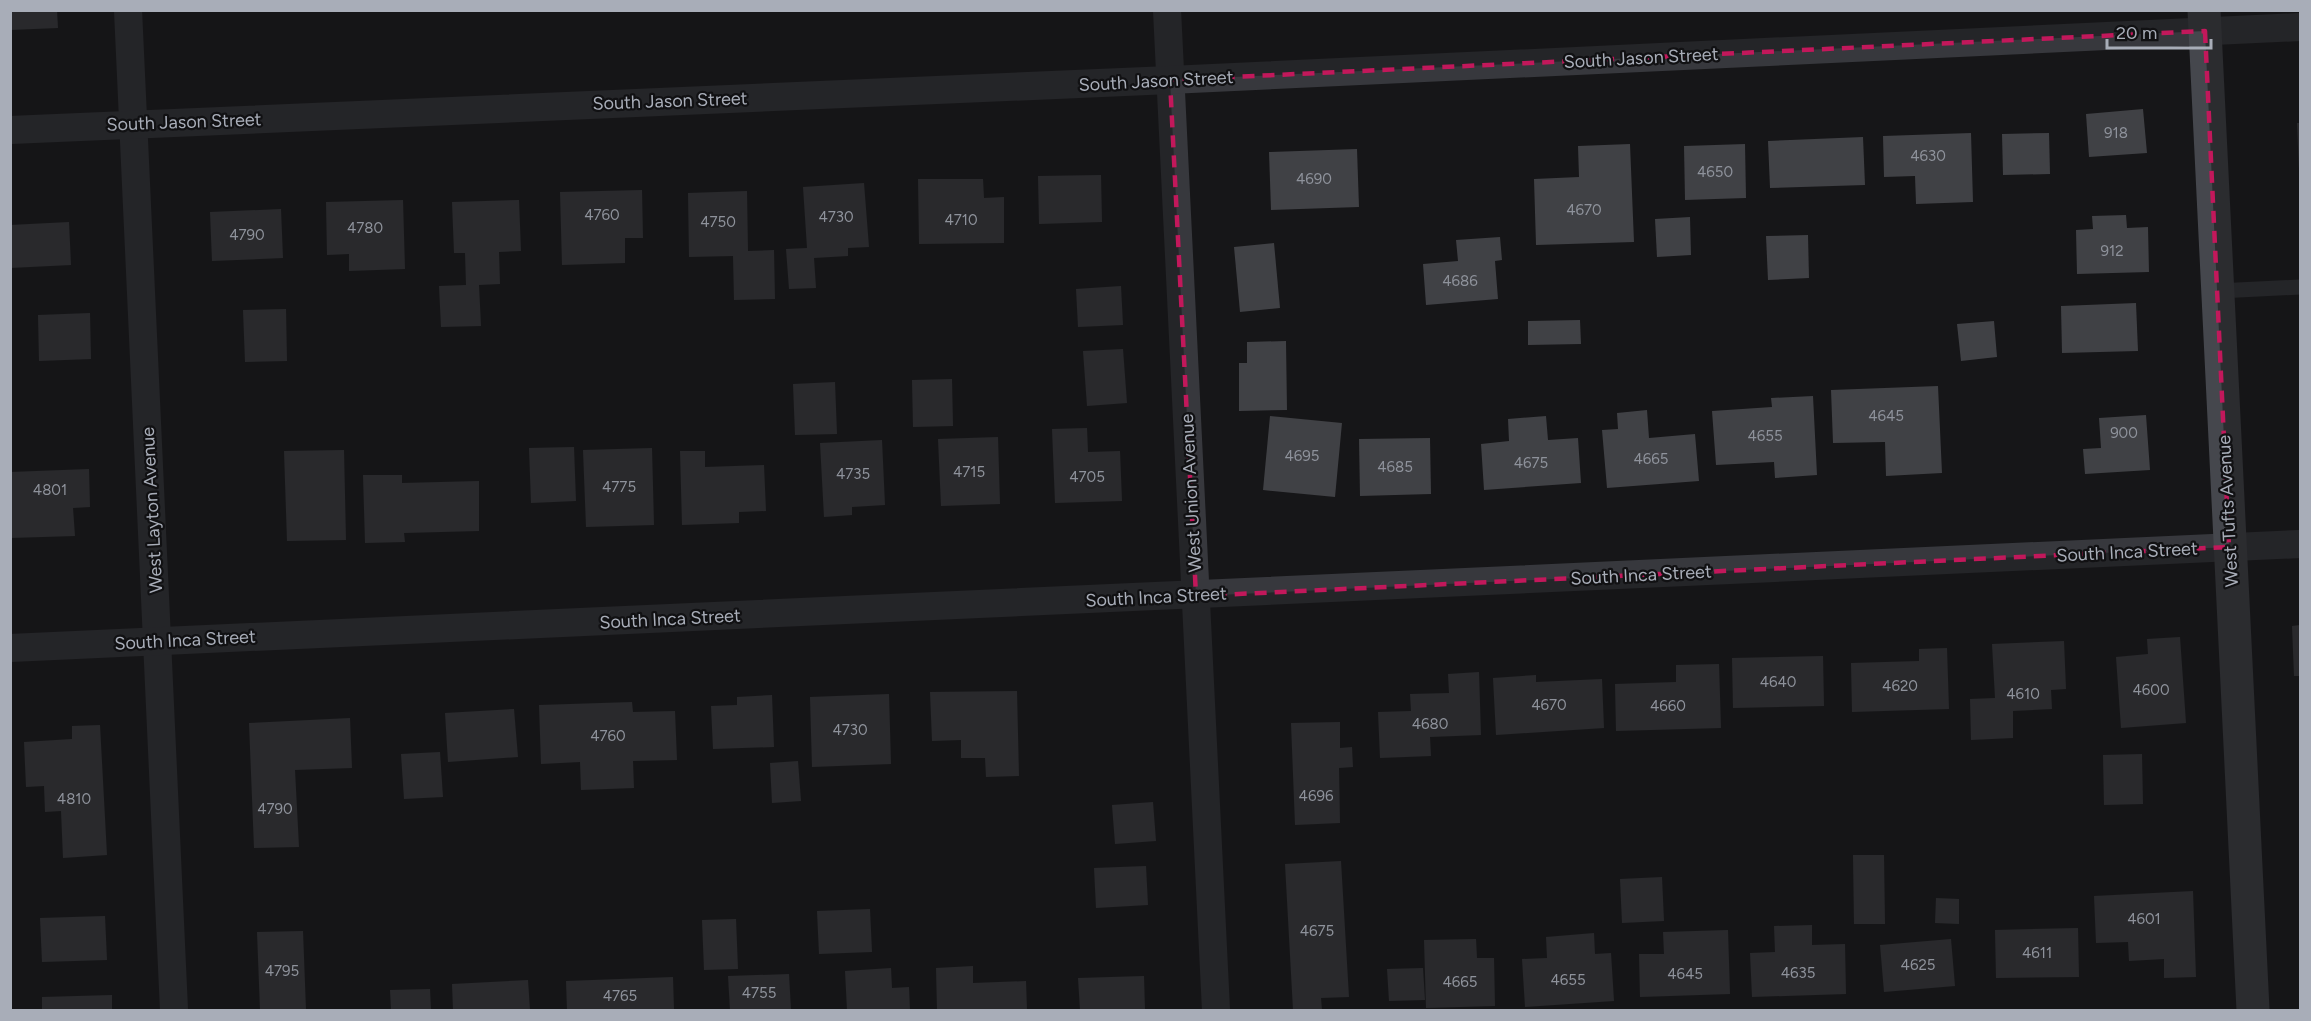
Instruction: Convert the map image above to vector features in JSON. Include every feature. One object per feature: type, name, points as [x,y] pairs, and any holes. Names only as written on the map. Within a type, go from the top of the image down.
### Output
[{"type":"street","name":"West Layton Avenue","points":[[128,10],[174,1011]]},
{"type":"street","name":"West Union Avenue","points":[[1167,10],[1216,1011]]},
{"type":"street","name":"South Jason Street","points":[[10,130],[1170,80],[2205,21],[2301,27]]},
{"type":"street","name":"West Tufts Avenue","points":[[2205,21],[2253,1011]]},
{"type":"street","name":"South Inca Street","points":[[10,648],[1196,596],[2301,544]]},
{"type":"lane","points":[[2218,291],[2301,287]]},
{"type":"highlighted area","points":[[2205,31],[2229,547],[1196,596],[1170,80]]},
{"type":"building","points":[[10,10],[57,10],[58,28],[10,30]]},
{"type":"building","points":[[2143,109],[2147,153],[2089,157],[2086,114]]},
{"type":"building","points":[[2297,123],[2300,123],[2300,170],[2299,170]]},
{"type":"building","points":[[1971,133],[1973,202],[1916,204],[1915,176],[1884,177],[1883,136]]},
{"type":"building","points":[[2049,133],[2050,174],[2003,175],[2002,134]]},
{"type":"building","points":[[1863,137],[1865,185],[1770,188],[1768,141]]},
{"type":"building","points":[[1630,144],[1634,242],[1536,245],[1534,179],[1579,177],[1578,146]]},
{"type":"building","points":[[1745,144],[1746,198],[1685,200],[1684,146]]},
{"type":"building","points":[[1357,149],[1359,207],[1271,210],[1269,152]]},
{"type":"building","points":[[1101,175],[1102,222],[1039,224],[1038,176]]},
{"type":"building","points":[[918,179],[983,179],[984,198],[1004,197],[1004,243],[919,244]]},
{"type":"building","points":[[864,183],[869,247],[848,248],[848,256],[814,258],[816,288],[789,289],[786,249],[807,248],[803,187]]},
{"type":"building","points":[[642,190],[643,238],[625,238],[625,263],[562,265],[560,192]]},
{"type":"building","points":[[747,191],[748,251],[774,250],[775,299],[734,300],[733,256],[689,257],[688,193]]},
{"type":"building","points":[[403,200],[405,269],[349,271],[349,254],[327,255],[326,202]]},
{"type":"building","points":[[519,200],[521,251],[499,252],[500,284],[479,285],[481,326],[441,327],[439,286],[466,285],[465,253],[454,253],[452,202]]},
{"type":"building","points":[[281,209],[283,258],[212,261],[210,212]]},
{"type":"building","points":[[2126,215],[2127,228],[2148,227],[2149,272],[2077,274],[2076,230],[2093,229],[2092,216]]},
{"type":"building","points":[[1690,217],[1691,255],[1657,257],[1655,219]]},
{"type":"building","points":[[69,222],[71,265],[10,268],[10,225]]},
{"type":"building","points":[[1808,235],[1809,278],[1768,280],[1766,236]]},
{"type":"building","points":[[1500,237],[1502,260],[1495,261],[1498,299],[1426,305],[1423,264],[1458,261],[1456,240]]},
{"type":"building","points":[[1274,243],[1280,308],[1240,312],[1234,247]]},
{"type":"building","points":[[1121,286],[1123,325],[1078,327],[1076,289]]},
{"type":"building","points":[[2136,303],[2138,351],[2062,353],[2061,306]]},
{"type":"building","points":[[286,309],[287,361],[245,362],[243,310]]},
{"type":"building","points":[[90,313],[91,359],[39,361],[38,315]]},
{"type":"building","points":[[1580,320],[1581,344],[1528,345],[1528,321]]},
{"type":"building","points":[[1994,321],[1997,357],[1961,361],[1957,324]]},
{"type":"building","points":[[1286,341],[1287,410],[1239,411],[1239,363],[1247,363],[1247,342]]},
{"type":"building","points":[[1123,349],[1127,403],[1087,406],[1083,351]]},
{"type":"building","points":[[952,379],[953,426],[913,427],[912,380]]},
{"type":"building","points":[[835,382],[837,434],[795,435],[793,384]]},
{"type":"building","points":[[1938,386],[1942,473],[1886,476],[1885,442],[1833,443],[1831,390]]},
{"type":"building","points":[[1813,396],[1817,475],[1775,478],[1774,462],[1716,465],[1712,411],[1772,407],[1771,398]]},
{"type":"building","points":[[1647,410],[1649,438],[1695,434],[1699,481],[1607,488],[1602,430],[1618,429],[1617,413]]},
{"type":"building","points":[[2146,415],[2150,470],[2085,474],[2083,449],[2101,448],[2099,418]]},
{"type":"building","points":[[1270,416],[1342,423],[1335,497],[1263,490]]},
{"type":"building","points":[[1546,416],[1548,440],[1578,438],[1581,483],[1484,490],[1481,444],[1509,441],[1508,419]]},
{"type":"building","points":[[1087,428],[1088,452],[1120,451],[1122,501],[1055,503],[1052,429]]},
{"type":"building","points":[[998,437],[1000,504],[941,506],[938,439]]},
{"type":"building","points":[[1430,438],[1431,494],[1360,496],[1359,439]]},
{"type":"building","points":[[882,440],[885,505],[852,507],[852,515],[824,517],[820,443]]},
{"type":"building","points":[[574,447],[576,501],[531,503],[529,448]]},
{"type":"building","points":[[652,448],[654,525],[586,527],[583,450]]},
{"type":"building","points":[[344,450],[346,540],[287,541],[284,451]]},
{"type":"building","points":[[680,451],[705,451],[705,467],[764,465],[766,511],[739,512],[739,523],[682,525]]},
{"type":"building","points":[[89,469],[90,507],[73,508],[75,536],[10,538],[10,472]]},
{"type":"building","points":[[363,475],[402,475],[402,483],[479,481],[479,531],[404,533],[405,542],[365,543]]},
{"type":"building","points":[[2300,625],[2300,676],[2294,676],[2292,626]]},
{"type":"building","points":[[2180,637],[2186,723],[2121,728],[2116,657],[2148,654],[2147,639]]},
{"type":"building","points":[[2064,641],[2066,689],[2051,690],[2052,709],[2013,711],[2013,738],[1971,740],[1970,699],[1995,698],[1992,644]]},
{"type":"building","points":[[1947,648],[1949,709],[1852,712],[1851,663],[1919,661],[1919,649]]},
{"type":"building","points":[[1823,656],[1824,706],[1733,708],[1732,658]]},
{"type":"building","points":[[1719,664],[1721,728],[1616,731],[1615,684],[1676,682],[1676,665]]},
{"type":"building","points":[[1479,672],[1481,735],[1430,737],[1431,756],[1380,758],[1378,712],[1411,711],[1410,694],[1449,693],[1448,674]]},
{"type":"building","points":[[1536,675],[1536,682],[1602,679],[1604,728],[1496,735],[1493,678]]},
{"type":"building","points":[[1017,691],[1019,776],[986,777],[985,758],[961,758],[961,740],[932,741],[930,692]]},
{"type":"building","points":[[889,694],[891,764],[812,767],[810,697]]},
{"type":"building","points":[[772,695],[774,747],[713,749],[711,706],[737,705],[737,697]]},
{"type":"building","points":[[632,702],[633,712],[675,711],[677,760],[633,761],[634,788],[581,790],[580,762],[541,764],[539,705]]},
{"type":"building","points":[[514,709],[518,757],[448,762],[445,713]]},
{"type":"building","points":[[350,718],[352,768],[295,770],[299,847],[254,848],[249,723]]},
{"type":"building","points":[[1340,722],[1340,748],[1352,747],[1353,767],[1339,768],[1340,823],[1295,825],[1291,723]]},
{"type":"building","points":[[100,725],[107,855],[63,858],[61,811],[45,812],[44,786],[26,787],[24,742],[72,739],[72,726]]},
{"type":"building","points":[[440,752],[443,797],[404,799],[401,754]]},
{"type":"building","points":[[2142,754],[2143,804],[2104,805],[2103,755]]},
{"type":"building","points":[[798,761],[801,801],[772,803],[770,763]]},
{"type":"building","points":[[1153,802],[1156,841],[1115,844],[1112,805]]},
{"type":"building","points":[[1853,855],[1884,855],[1885,924],[1854,924]]},
{"type":"building","points":[[1341,861],[1349,997],[1321,998],[1322,1010],[1293,1010],[1285,864]]},
{"type":"building","points":[[1146,866],[1148,905],[1096,908],[1094,868]]},
{"type":"building","points":[[1662,877],[1664,921],[1622,923],[1620,879]]},
{"type":"building","points":[[2193,891],[2196,977],[2164,978],[2164,959],[2129,961],[2128,942],[2096,943],[2094,896]]},
{"type":"building","points":[[1936,898],[1959,899],[1959,924],[1935,923]]},
{"type":"building","points":[[870,909],[872,952],[819,954],[817,911]]},
{"type":"building","points":[[105,916],[107,960],[42,962],[40,918]]},
{"type":"building","points":[[736,919],[738,969],[704,970],[702,920]]},
{"type":"building","points":[[1812,925],[1812,945],[1845,944],[1846,994],[1752,997],[1750,953],[1775,952],[1774,926]]},
{"type":"building","points":[[2078,928],[2079,977],[1996,978],[1995,930]]},
{"type":"building","points":[[1728,930],[1730,994],[1640,997],[1639,954],[1664,954],[1663,932]]},
{"type":"building","points":[[303,931],[306,1010],[260,1010],[257,932]]},
{"type":"building","points":[[1594,933],[1595,954],[1611,953],[1614,1001],[1525,1007],[1522,959],[1547,958],[1546,937]]},
{"type":"building","points":[[1476,939],[1477,958],[1494,958],[1495,1006],[1426,1008],[1424,940]]},
{"type":"building","points":[[1951,939],[1955,986],[1884,992],[1880,945]]},
{"type":"building","points":[[973,966],[973,983],[1026,981],[1027,1010],[937,1010],[936,968]]},
{"type":"building","points":[[891,968],[892,988],[909,987],[910,1010],[847,1010],[845,971]]},
{"type":"building","points":[[1423,968],[1425,1000],[1389,1001],[1387,969]]},
{"type":"building","points":[[789,974],[791,1010],[730,1010],[728,976]]},
{"type":"building","points":[[1144,976],[1145,1010],[1080,1010],[1078,978]]},
{"type":"building","points":[[673,977],[674,1010],[567,1010],[566,981]]},
{"type":"building","points":[[528,980],[530,1010],[453,1010],[452,984]]},
{"type":"building","points":[[430,989],[431,1010],[391,1010],[390,990]]},
{"type":"building","points":[[112,995],[112,1010],[42,1010],[42,997]]}]
